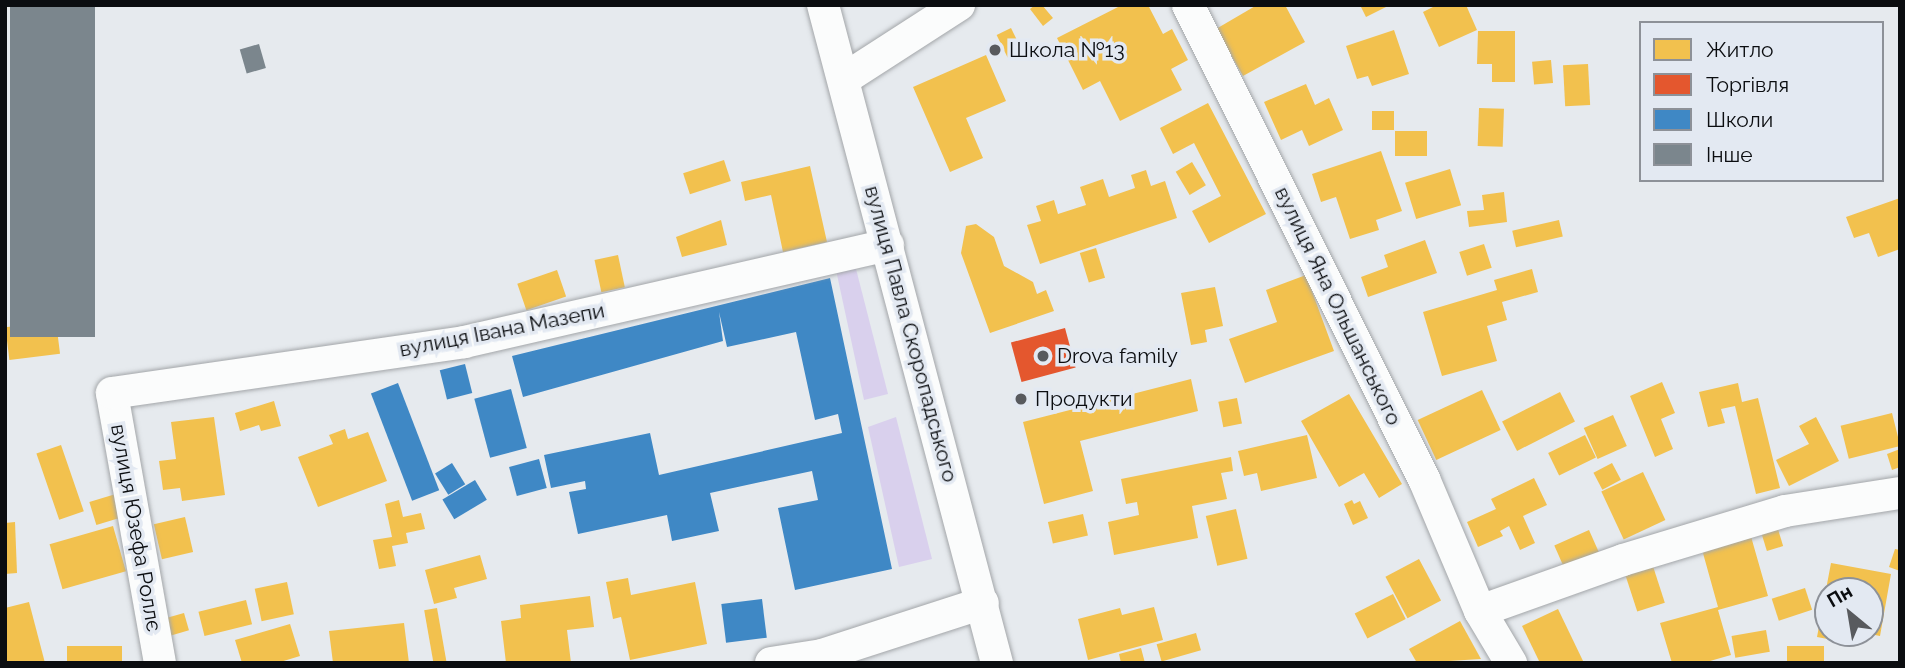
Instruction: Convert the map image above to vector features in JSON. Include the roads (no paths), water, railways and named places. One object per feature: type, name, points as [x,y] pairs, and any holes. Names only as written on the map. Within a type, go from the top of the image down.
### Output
[{"type":"street","name":"вулиця Павла Скоропадського","points":[[823,5],[997,663]]},
{"type":"street","points":[[844,79],[959,5]]},
{"type":"street","name":"вулиця Яна Ольшанського","points":[[1188,5],[1424,480],[1480,611],[1511,663]]},
{"type":"street","name":"вулиця Івана Мазепи","points":[[112,393],[464,342],[888,246]]},
{"type":"street","name":"вулиця Юзефа Роллє","points":[[112,393],[160,663]]},
{"type":"street","points":[[1480,611],[1623,560],[1785,511],[1900,493]]},
{"type":"street","points":[[771,663],[822,656],[983,603]]},
{"type":"place","name":"Школа №13","points":[[995,50]]},
{"type":"place","name":"Drova family","points":[[1043,356]]},
{"type":"place","name":"Продукти","points":[[1021,399]]}]
